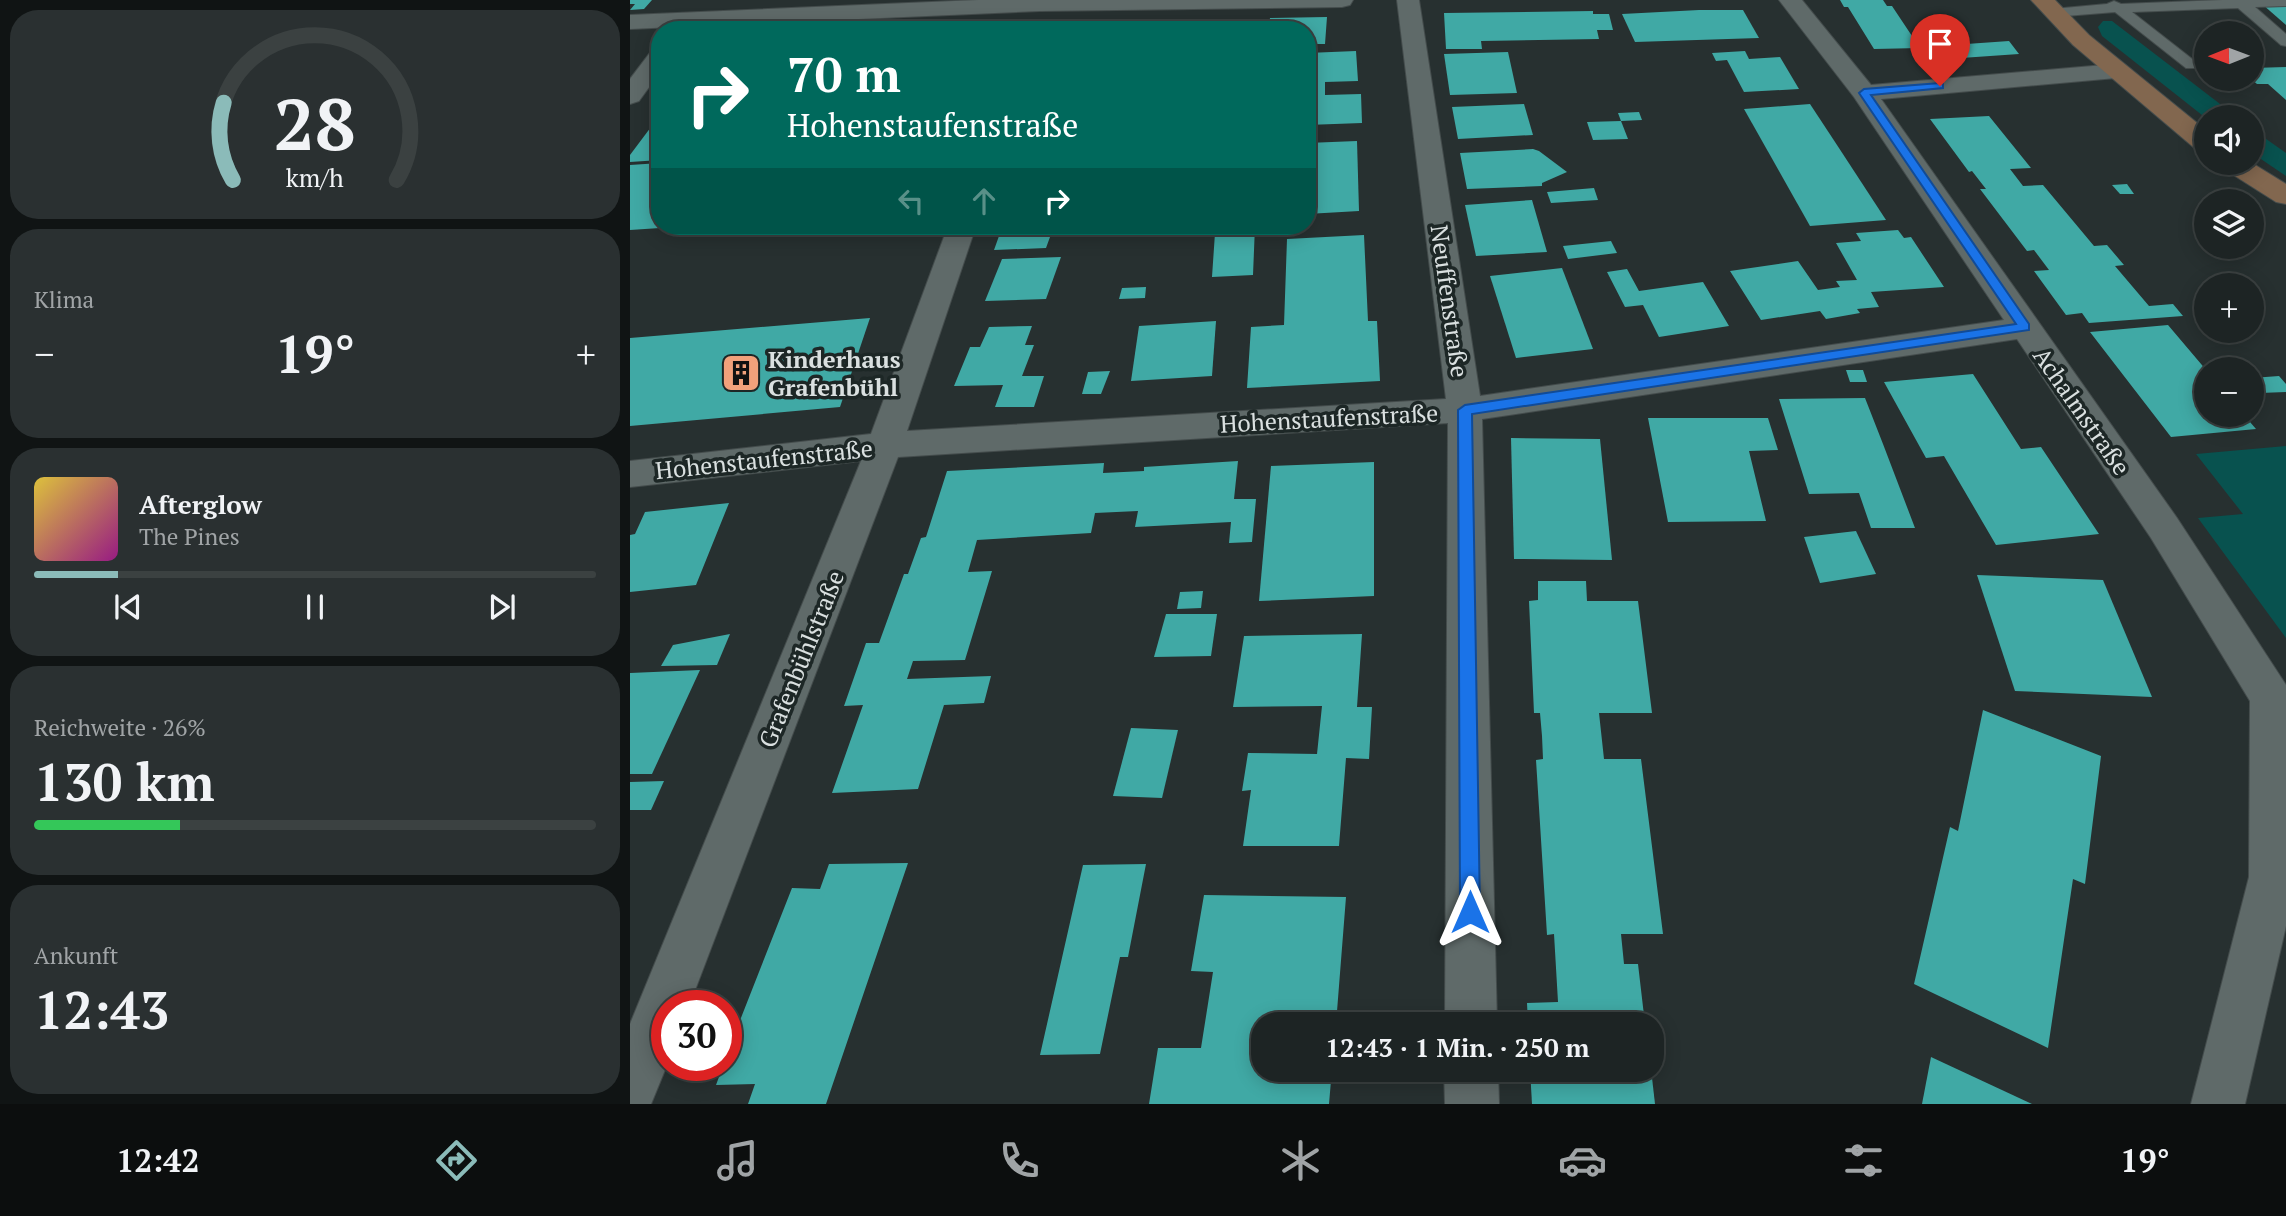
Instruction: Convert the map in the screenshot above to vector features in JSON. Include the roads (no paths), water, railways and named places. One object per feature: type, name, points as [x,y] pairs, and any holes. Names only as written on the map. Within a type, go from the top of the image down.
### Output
[{"type":"main road","points":[[2048,6],[2116,71],[2194,134]]},
{"type":"main road","points":[[2253,175],[2286,196]]},
{"type":"street","points":[[725,21],[895,5],[1342,0]]},
{"type":"street","name":"Neuffenstraße","points":[[1408,0],[1465,410],[1471,1012]]},
{"type":"street","name":"Achalmstraße","points":[[1790,0],[1864,93],[2164,528],[2271,698],[2273,877],[2218,1104]]},
{"type":"street","points":[[1034,21],[1040,4]]},
{"type":"street","points":[[630,22],[651,23]]},
{"type":"street","points":[[630,96],[651,67]]},
{"type":"street","points":[[1864,93],[2116,71]]},
{"type":"street","name":"Grafenbühlstraße","points":[[630,1090],[885,445],[959,235]]},
{"type":"street","name":"Hohenstaufenstraße","points":[[630,474],[885,445],[1465,410],[2025,327]]},
{"type":"street","points":[[1471,1082],[1472,1104]]},
{"type":"lane","points":[[2048,6],[2286,2]]},
{"type":"lane","points":[[2241,3],[2286,42]]},
{"type":"lane","points":[[2113,4],[2191,65]]},
{"type":"place","name":"Kinderhaus Grafenbühl","points":[[741,373]]}]
